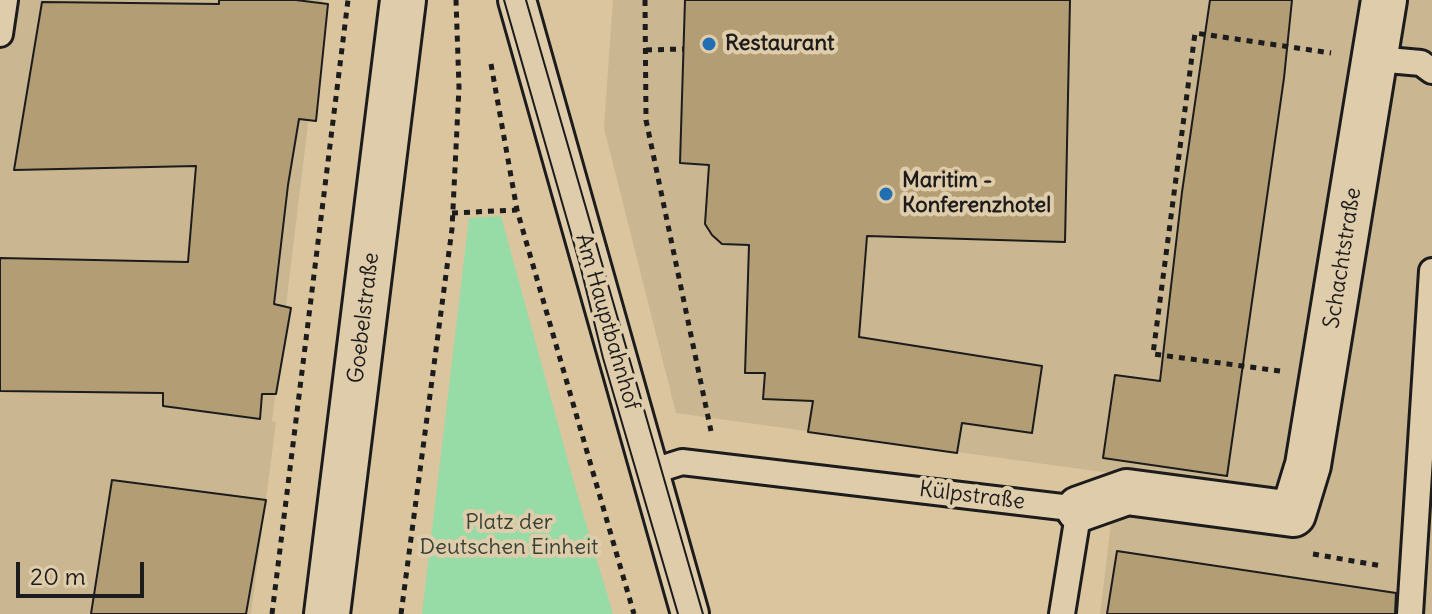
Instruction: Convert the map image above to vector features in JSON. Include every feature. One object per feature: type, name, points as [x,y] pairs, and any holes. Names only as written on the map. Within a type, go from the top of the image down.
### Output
[{"type":"street","name":"Schachtstraße","points":[[1293,514],[1308,465],[1384,0]]},
{"type":"street","name":"Goebelstraße","points":[[327,614],[399,7]]},
{"type":"street","name":"Am Hauptbahnhof","points":[[523,10],[690,614]]},
{"type":"street","name":"Külpstraße","points":[[1079,509],[1127,492],[1293,514]]},
{"type":"lane","points":[[0,34],[5,0]]},
{"type":"lane","points":[[1376,59],[1421,63],[1432,71]]},
{"type":"lane","points":[[1410,614],[1432,271]]},
{"type":"lane","name":"Külpstraße","points":[[649,469],[682,462],[1079,509]]},
{"type":"lane","points":[[1062,614],[1079,509]]},
{"type":"path","points":[[272,614],[348,0]]},
{"type":"path","points":[[401,614],[452,213],[459,87],[456,0]]},
{"type":"path","points":[[645,0],[646,120],[711,432],[722,467]]},
{"type":"path","points":[[1252,366],[1153,354],[1195,33],[1297,49]]},
{"type":"path","points":[[646,50],[683,49]]},
{"type":"path","points":[[490,60],[517,210],[634,614]]},
{"type":"path","points":[[452,213],[517,210]]},
{"type":"shaded area","points":[[0,0],[323,0],[272,421],[276,422],[251,614],[0,614]]},
{"type":"shaded area","points":[[613,0],[1432,0],[1432,614],[1100,614],[1117,474],[676,413],[604,128]]},
{"type":"green space","name":"Platz der Deutschen Einheit","points":[[501,216],[613,614],[422,614],[469,218]]},
{"type":"building","points":[[219,0],[296,0],[328,4],[316,121],[299,119],[288,185],[274,304],[291,308],[276,394],[262,394],[260,419],[163,406],[163,393],[0,391],[0,258],[188,262],[196,166],[14,170],[42,2],[219,4]]},
{"type":"building","name":"Maritim - Konferenzhotel","points":[[685,0],[1070,0],[1065,242],[867,236],[859,337],[1042,366],[1032,433],[962,423],[957,453],[808,432],[813,401],[763,399],[765,373],[745,373],[749,245],[722,244],[712,235],[705,224],[709,165],[680,163]]},
{"type":"building","points":[[1210,0],[1292,0],[1284,78],[1227,476],[1103,458],[1115,375],[1160,381],[1182,192]]},
{"type":"building","points":[[112,480],[266,500],[246,614],[91,614]]},
{"type":"building","points":[[1117,551],[1396,593],[1395,614],[1107,614]]},
{"type":"tram line","points":[[504,0],[678,614]]},
{"type":"tram line","points":[[526,0],[703,614]]},
{"type":"place","name":"Restaurant","points":[[709,44]]},
{"type":"place","name":"Maritim - Konferenzhotel","points":[[886,194]]}]
